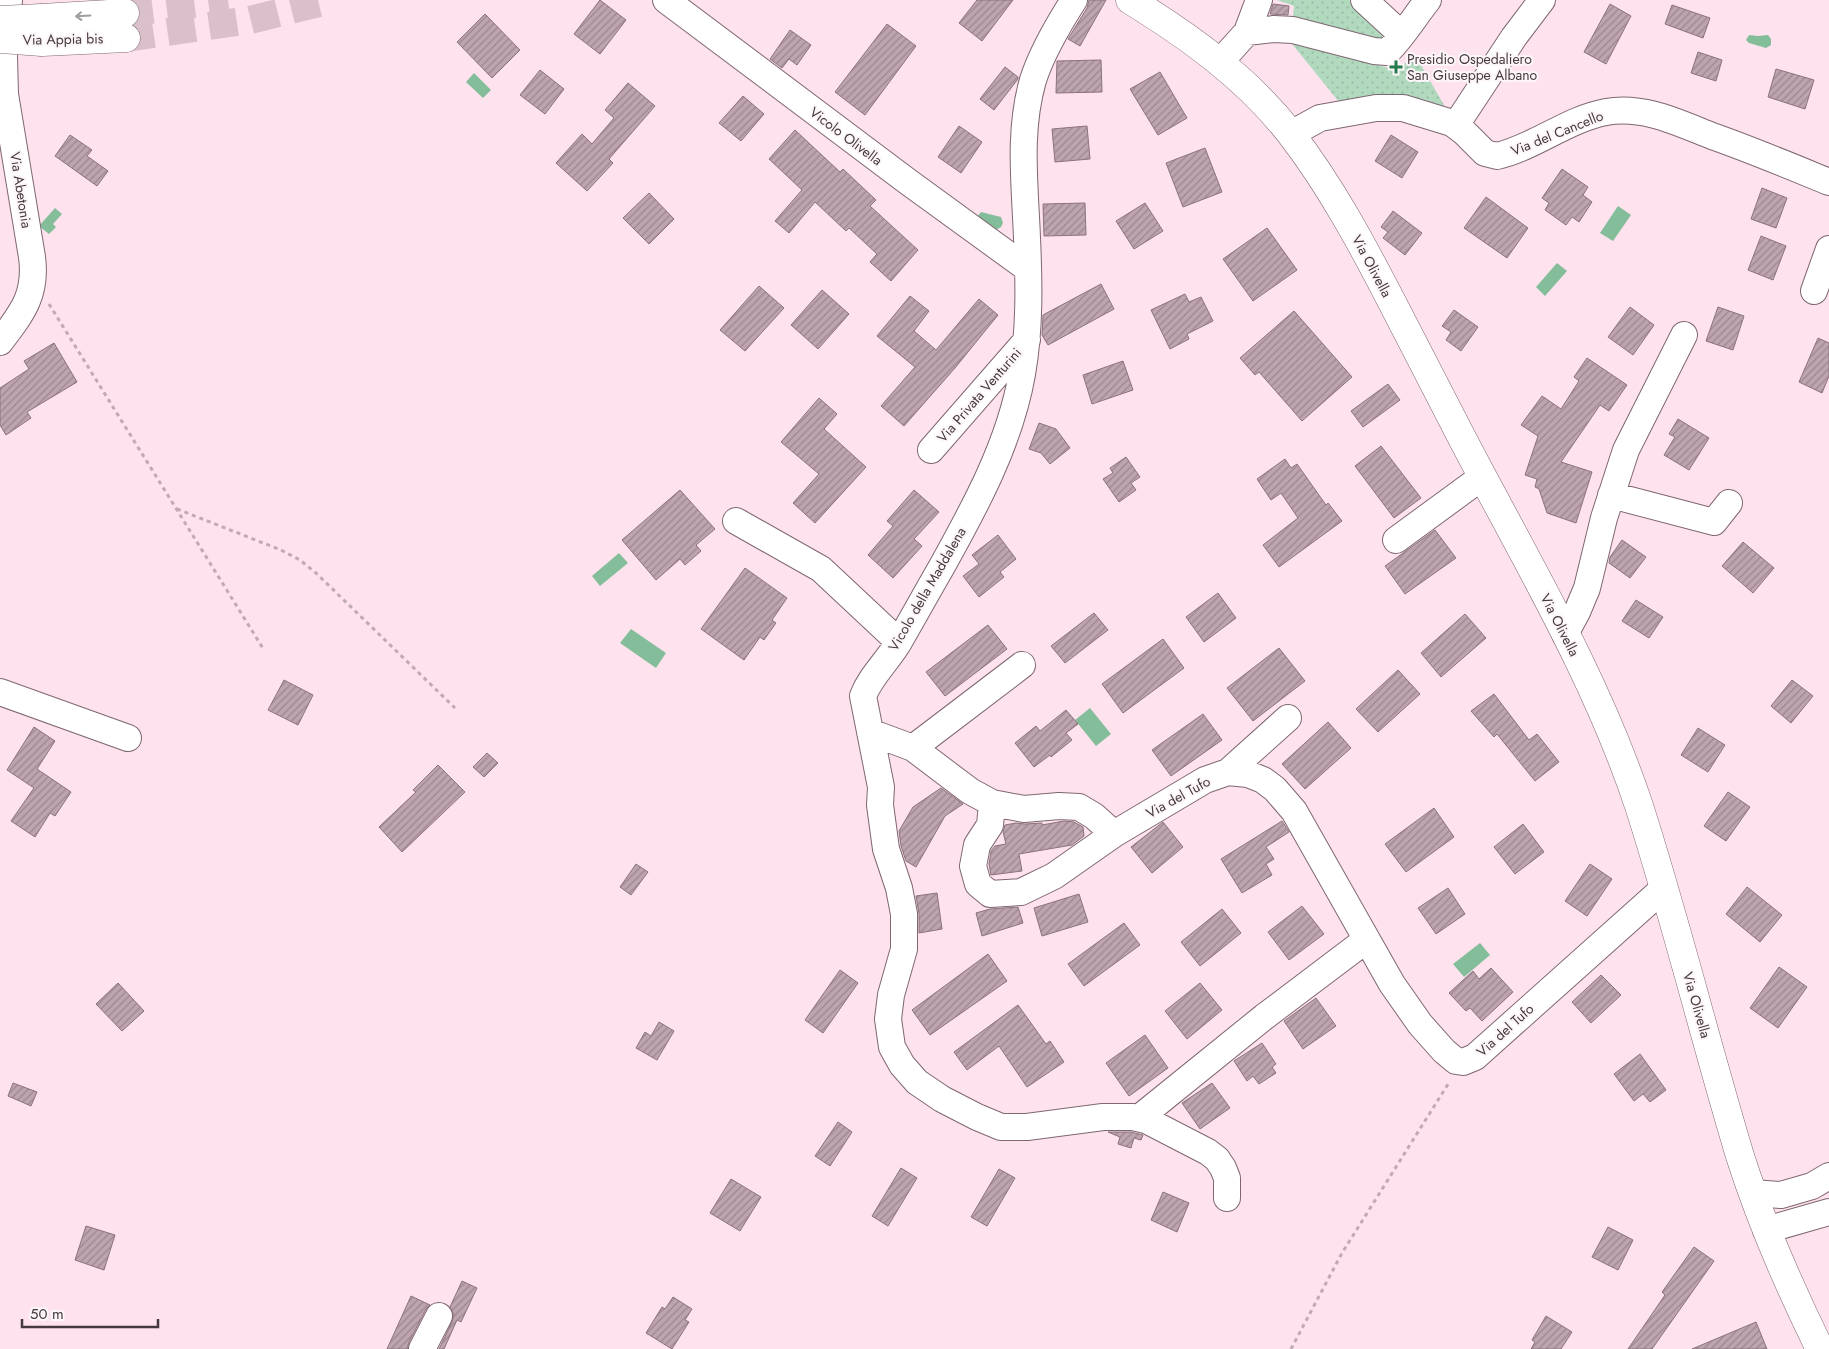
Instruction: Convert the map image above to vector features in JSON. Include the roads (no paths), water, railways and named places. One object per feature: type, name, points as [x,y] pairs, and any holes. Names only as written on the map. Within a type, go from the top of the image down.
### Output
[{"type":"main road","name":"Via Olivella","points":[[1130,0],[1194,42],[1220,62],[1259,98],[1291,134],[1330,192],[1372,264],[1565,634],[1625,767],[1663,889],[1740,1155],[1766,1230],[1787,1280],[1820,1349]]},
{"type":"main road","name":"Via Appia bis","points":[[0,20],[42,30]]},
{"type":"main road","name":"Via Appia bis","points":[[0,40],[42,30],[125,26]]},
{"type":"street","name":"Via Abetonia","points":[[0,342],[24,309],[30,296],[34,279],[4,80],[8,0]]},
{"type":"street","name":"Vicolo Olivella","points":[[666,0],[899,176],[1028,269]]},
{"type":"street","name":"Vicolo della Maddalena","points":[[1074,0],[1040,61],[1033,81],[1026,115],[1024,161],[1028,269],[1027,340],[1020,389],[1000,450],[969,517],[899,642],[868,685],[863,696],[881,787],[880,805],[886,849],[899,888],[904,914],[904,949],[891,996],[888,1019],[890,1040],[898,1059],[921,1085],[953,1105],[1000,1127],[1027,1127],[1103,1117],[1139,1118],[1153,1123],[1208,1152],[1217,1159],[1227,1178],[1227,1198]]},
{"type":"street","points":[[1220,62],[1247,32],[1259,0]]},
{"type":"street","points":[[1364,0],[1401,34]]},
{"type":"street","points":[[1247,32],[1274,29],[1293,30],[1374,51],[1388,52],[1428,0]]},
{"type":"street","points":[[1456,126],[1514,37],[1542,0]]},
{"type":"street","name":"Via del Cancello","points":[[1291,134],[1320,118],[1385,108],[1416,111],[1456,126],[1485,153],[1497,156],[1604,112],[1619,110],[1662,117],[1829,182]]},
{"type":"street","points":[[1814,291],[1829,250]]},
{"type":"street","points":[[1565,634],[1574,620],[1584,596],[1611,495],[1626,450],[1684,335]]},
{"type":"street","name":"Via Privata Venturini","points":[[931,450],[1027,340]]},
{"type":"street","points":[[1396,540],[1482,477]]},
{"type":"street","points":[[1611,495],[1714,522],[1729,503]]},
{"type":"street","points":[[736,521],[821,569],[899,642]]},
{"type":"street","points":[[913,748],[1022,665]]},
{"type":"street","points":[[0,692],[128,738]]},
{"type":"street","points":[[1228,772],[1288,718]]},
{"type":"street","points":[[870,732],[913,748],[970,791],[992,803],[1024,809],[1059,806],[1079,807],[1094,816],[1114,834]]},
{"type":"street","name":"Via del Tufo","points":[[992,803],[990,825],[977,845],[973,866],[978,884],[990,894],[1021,892],[1054,876],[1114,834],[1205,780],[1228,772],[1241,772],[1263,780],[1275,789],[1300,819],[1366,940],[1392,984],[1420,1024],[1449,1056],[1463,1062],[1475,1057],[1663,889]]},
{"type":"street","points":[[1139,1118],[1264,1017],[1366,940]]},
{"type":"street","points":[[1753,1193],[1780,1195],[1812,1186],[1829,1176]]},
{"type":"street","points":[[1766,1230],[1829,1212]]},
{"type":"street","points":[[422,1349],[439,1316]]},
{"type":"tunnel","points":[[125,13],[228,0]]},
{"type":"tunnel","points":[[126,38],[250,20],[331,0]]},
{"type":"place","name":"Presidio Ospedaliero San Giuseppe Albano","points":[[1396,67]]}]
